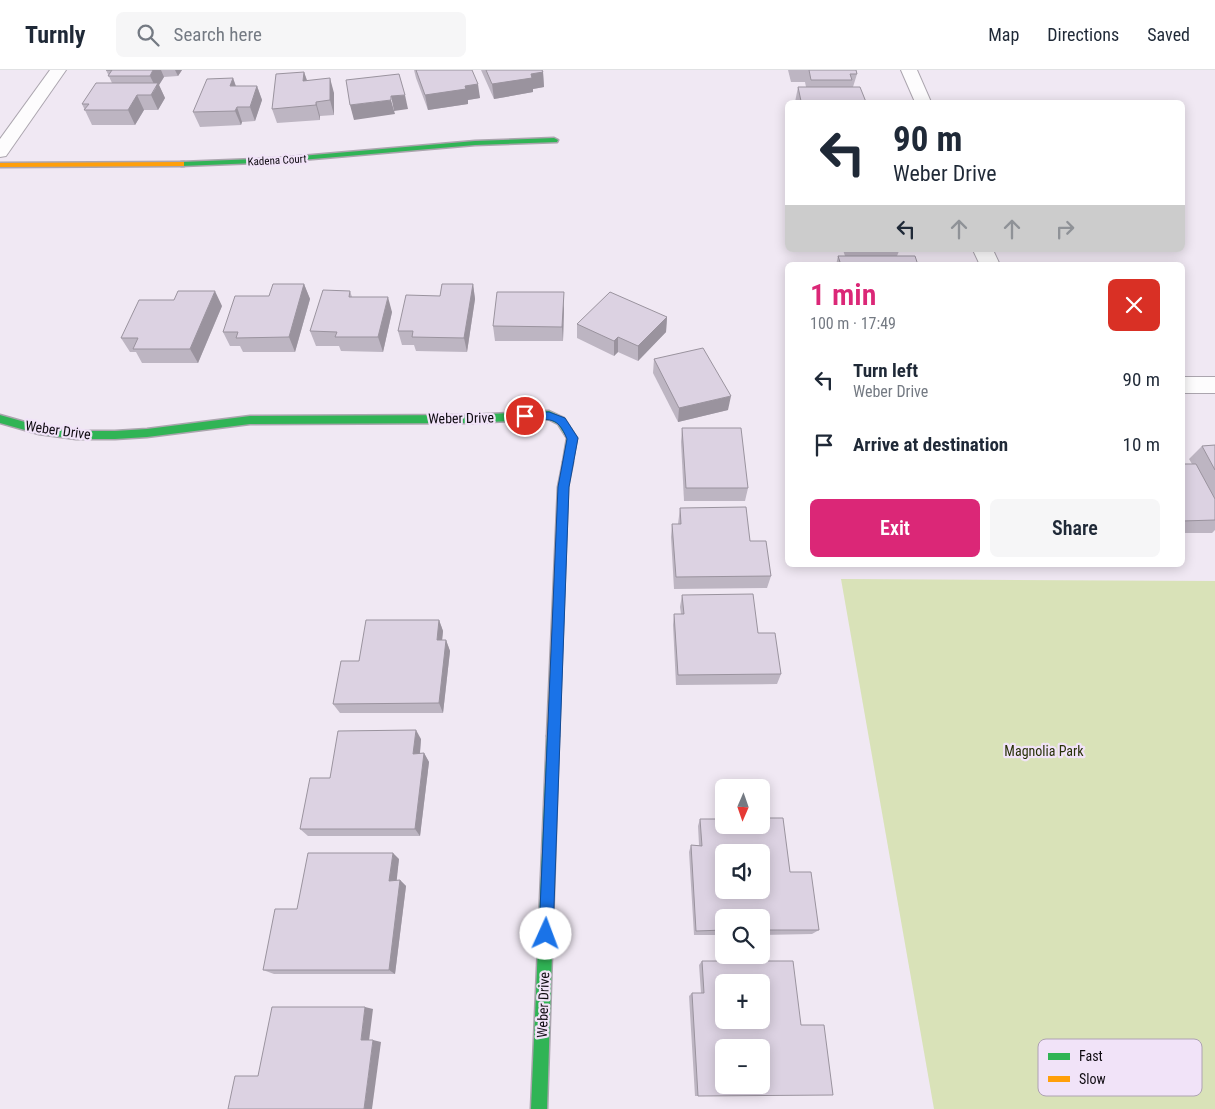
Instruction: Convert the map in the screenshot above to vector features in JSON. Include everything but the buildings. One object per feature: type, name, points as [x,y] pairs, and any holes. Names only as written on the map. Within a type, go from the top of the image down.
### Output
[{"type":"street","points":[[0,152],[58,70]]},
{"type":"street","points":[[909,70],[921,100]]},
{"type":"street","name":"Kadena Court","points":[[0,164],[189,164],[278,160],[475,143],[554,140]]},
{"type":"street","points":[[1185,385],[1215,386]]},
{"type":"street","name":"Weber Drive","points":[[0,419],[39,430],[76,435],[147,433],[218,423],[265,419],[469,419],[549,416],[561,421],[572,438],[563,497],[539,1109]]},
{"type":"green space","name":"Magnolia Park","points":[[841,579],[1215,581],[1215,1109],[934,1109]]},
{"type":"traffic: fast","points":[[181,164],[278,160],[475,143],[554,140]]},
{"type":"traffic: fast","points":[[0,419],[39,430],[76,435],[115,435],[147,433],[250,420],[469,419],[549,415],[561,421],[572,438],[568,462]]},
{"type":"traffic: fast","points":[[539,1109],[553,736]]},
{"type":"traffic: slow","points":[[0,165],[181,164]]},
{"type":"traffic: slow","points":[[553,736],[563,487],[568,462]]},
{"type":"route","points":[[525,416],[549,416],[561,421],[572,438],[563,487],[546,934]]}]
